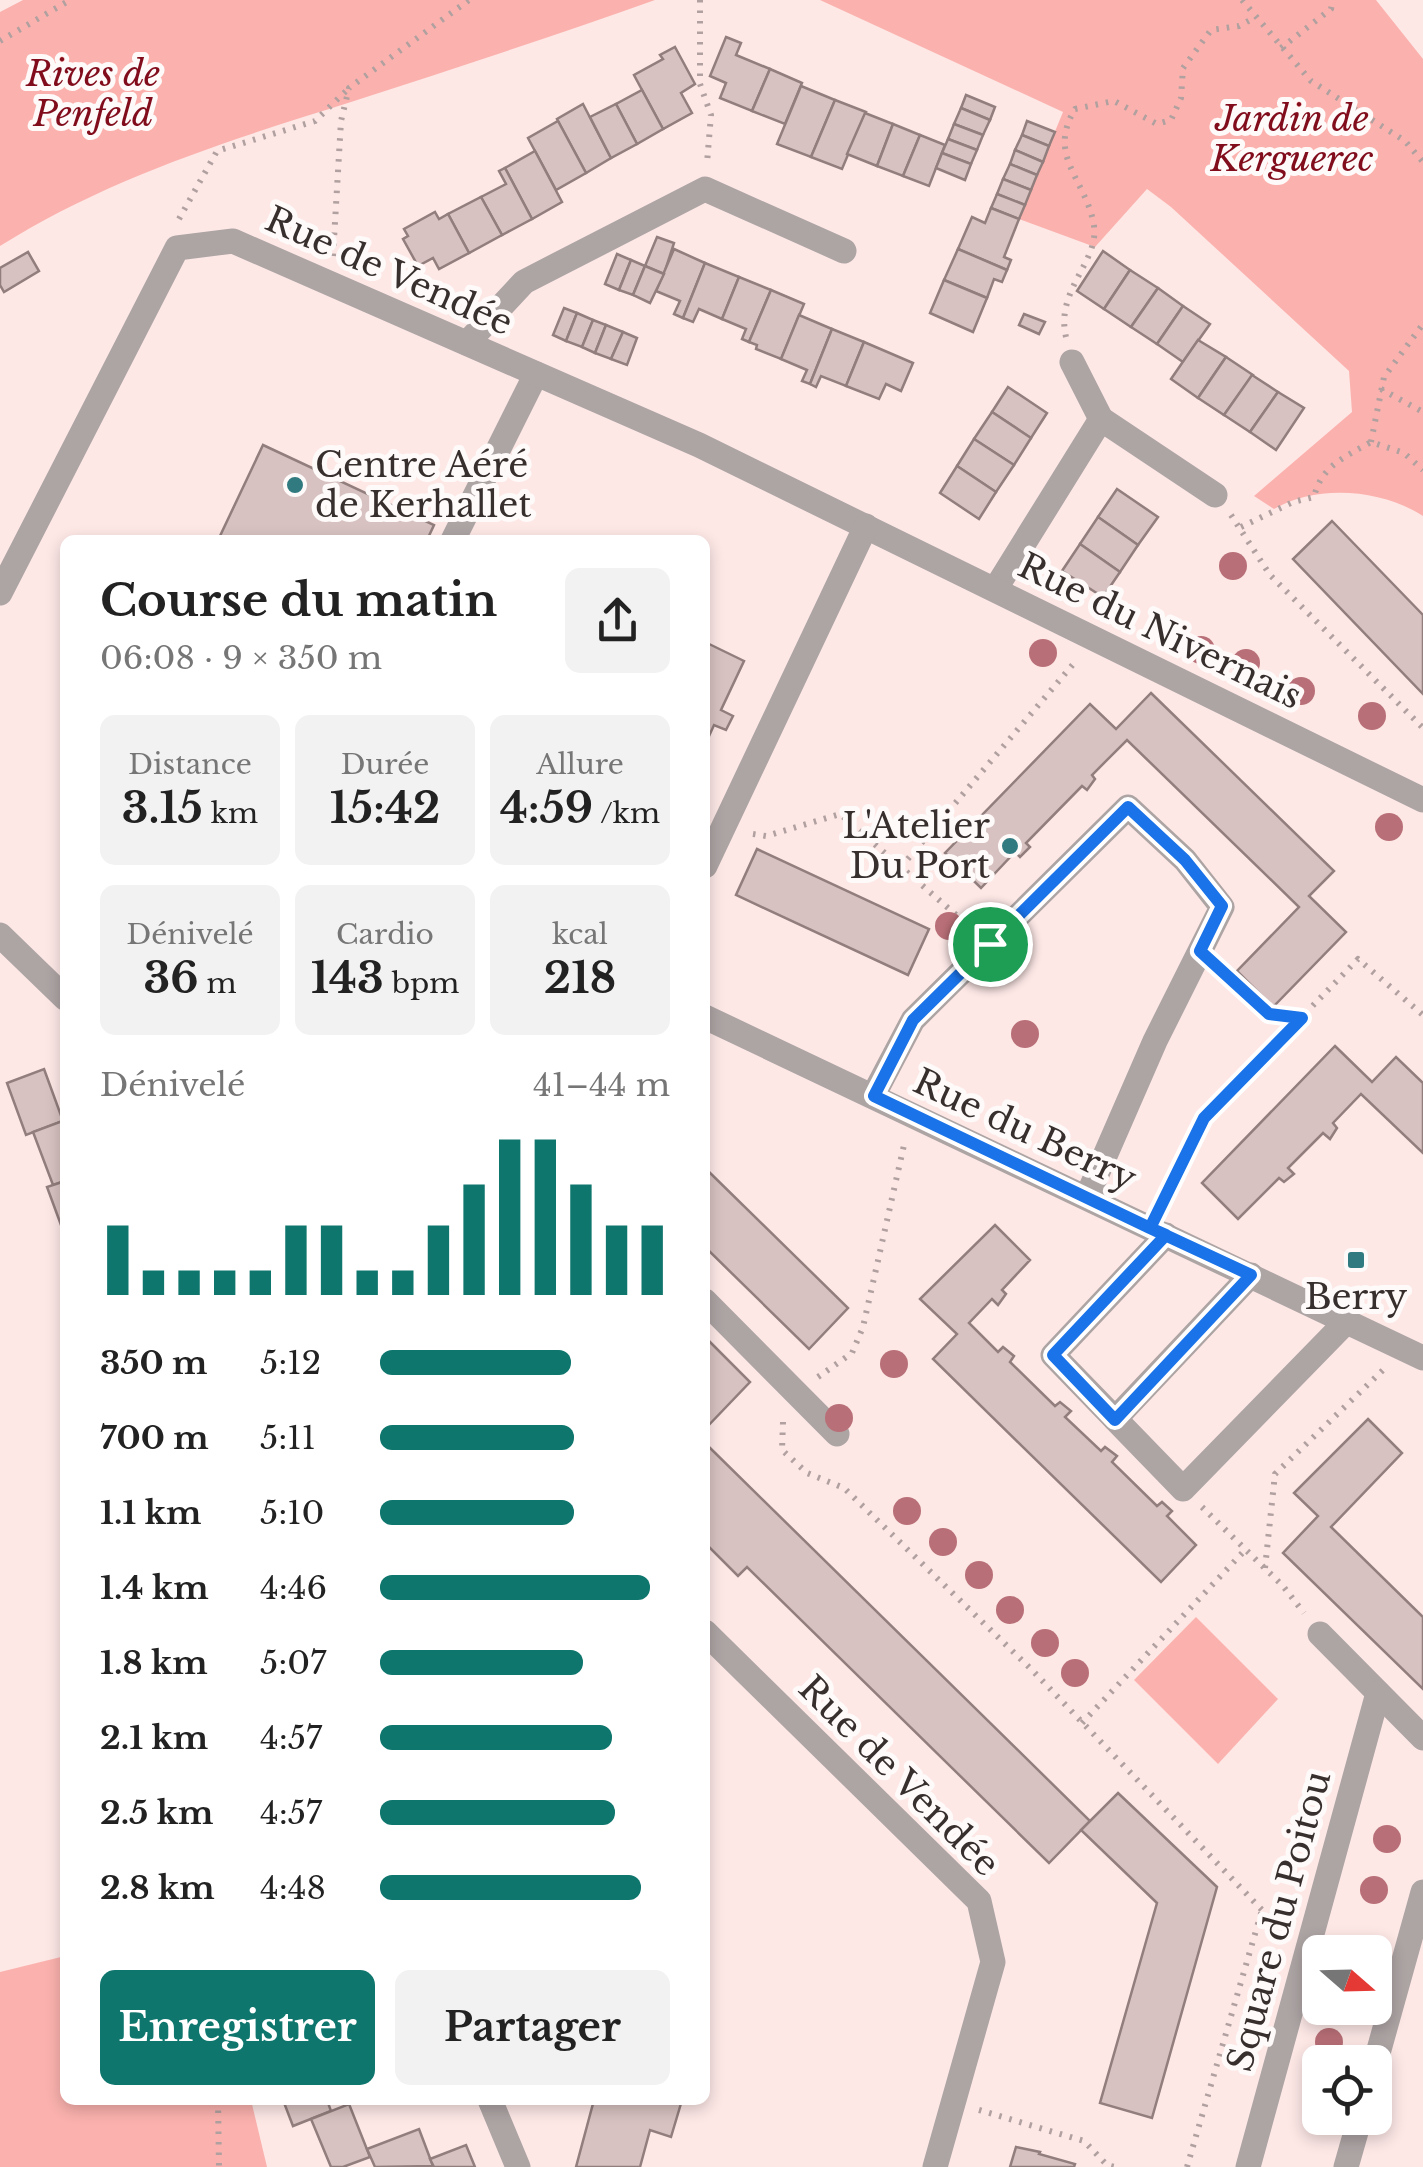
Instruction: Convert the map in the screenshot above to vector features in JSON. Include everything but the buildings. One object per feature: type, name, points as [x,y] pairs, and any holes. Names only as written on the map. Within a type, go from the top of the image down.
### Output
[{"type":"street","points":[[467,343],[524,282],[705,189],[844,251]]},
{"type":"street","name":"Rue de Vendée","points":[[177,248],[233,241],[698,445],[866,526]]},
{"type":"street","points":[[0,593],[177,248]]},
{"type":"street","points":[[1072,362],[1101,419],[1214,495]]},
{"type":"street","points":[[456,535],[536,374]]},
{"type":"street","points":[[996,588],[1101,419]]},
{"type":"street","points":[[710,855],[866,526]]},
{"type":"street","name":"Rue du Nivernais","points":[[866,526],[1423,800]]},
{"type":"street","points":[[874,1096],[913,1020],[1128,807],[1185,860],[1222,906],[1155,1041],[1086,1197]]},
{"type":"street","points":[[0,935],[60,993]]},
{"type":"street","name":"Rue du Berry","points":[[710,1018],[1414,1353]]},
{"type":"street","points":[[1158,1231],[1053,1355],[1183,1488],[1347,1321]]},
{"type":"street","points":[[1115,1420],[1251,1275]]},
{"type":"street","points":[[710,1305],[838,1434]]},
{"type":"street","points":[[1320,1634],[1423,1738]]},
{"type":"street","name":"Rue de Vendée","points":[[710,1637],[979,1900],[993,1962],[935,2167]]},
{"type":"street","name":"Square du Poitou","points":[[1312,1935],[1378,1693]]},
{"type":"street","points":[[1380,2045],[1423,1892]]},
{"type":"street","name":"Square du Poitou","points":[[1248,2167],[1302,1971]]},
{"type":"street","points":[[492,2105],[518,2167]]},
{"type":"street","points":[[1346,2167],[1355,2135]]},
{"type":"path","points":[[0,41],[70,0]]},
{"type":"path","points":[[177,248],[180,214],[216,151],[315,121],[349,88],[469,0]]},
{"type":"path","points":[[700,0],[700,84],[711,115],[705,189]]},
{"type":"path","points":[[1242,0],[1311,81],[1405,140],[1423,162]]},
{"type":"path","points":[[1281,48],[1331,8],[1333,0]]},
{"type":"path","points":[[1072,362],[1063,324],[1065,304],[1094,240],[1094,224],[1064,149],[1064,126],[1074,108],[1114,101],[1157,124],[1171,120],[1180,98],[1183,68],[1212,30],[1239,26],[1254,18]]},
{"type":"path","points":[[331,284],[341,121],[349,88]]},
{"type":"path","points":[[1371,442],[1384,377],[1423,324]]},
{"type":"path","points":[[1381,390],[1423,412]]},
{"type":"path","points":[[1241,527],[1292,502],[1314,497],[1328,466],[1371,442],[1404,453],[1423,470]]},
{"type":"path","points":[[1214,495],[1241,527],[1270,575],[1423,728]]},
{"type":"path","points":[[901,866],[1095,638]]},
{"type":"path","points":[[721,831],[766,836],[840,814],[990,944]]},
{"type":"path","points":[[1200,951],[1269,1014],[1302,1018]]},
{"type":"path","points":[[1158,1231],[1204,1118],[1358,959],[1423,1016]]},
{"type":"path","points":[[912,1114],[862,1328],[852,1353],[826,1374],[792,1389],[783,1406],[782,1450],[807,1473],[844,1488],[1082,1723],[1262,1910],[1302,1937]]},
{"type":"path","points":[[1265,1568],[1275,1474],[1414,1353]]},
{"type":"path","points":[[1183,1488],[1265,1568],[1320,1634]]},
{"type":"path","points":[[1082,1723],[1246,1550]]},
{"type":"path","points":[[1187,2167],[1262,1910]]},
{"type":"path","points":[[954,2102],[1084,2141],[1107,2165],[1115,2167]]},
{"type":"path","points":[[218,2105],[219,2167]]},
{"type":"green space","name":"Rives de Penfeld","points":[[23,0],[655,0],[171,163],[83,200],[0,246],[0,12]]},
{"type":"green space","name":"Jardin de Kerguerec","points":[[820,0],[1376,0],[1423,59],[1423,516],[1369,495],[1329,493],[1274,509],[1254,496],[1352,412],[1349,371],[1147,189],[1095,247],[1019,219],[1063,112]]},
{"type":"green space","points":[[1196,1617],[1278,1699],[1218,1764],[1134,1680]]},
{"type":"green space","points":[[60,1957],[60,2105],[252,2105],[267,2167],[0,2167],[0,1972]]},
{"type":"place","name":"Centre Aéré de Kerhallet","points":[[295,485]]},
{"type":"place","name":"L'Atelier Du Port","points":[[1010,846]]},
{"type":"place","name":"Berry","points":[[1356,1260]]},
{"type":"route","points":[[990,944],[913,1020],[874,1096],[1150,1228],[1166,1235],[1053,1355],[1115,1420],[1251,1275],[1166,1235],[1150,1228],[1204,1118],[1302,1018],[1269,1014],[1200,951],[1222,906],[1185,860],[1128,807],[990,944]]}]
